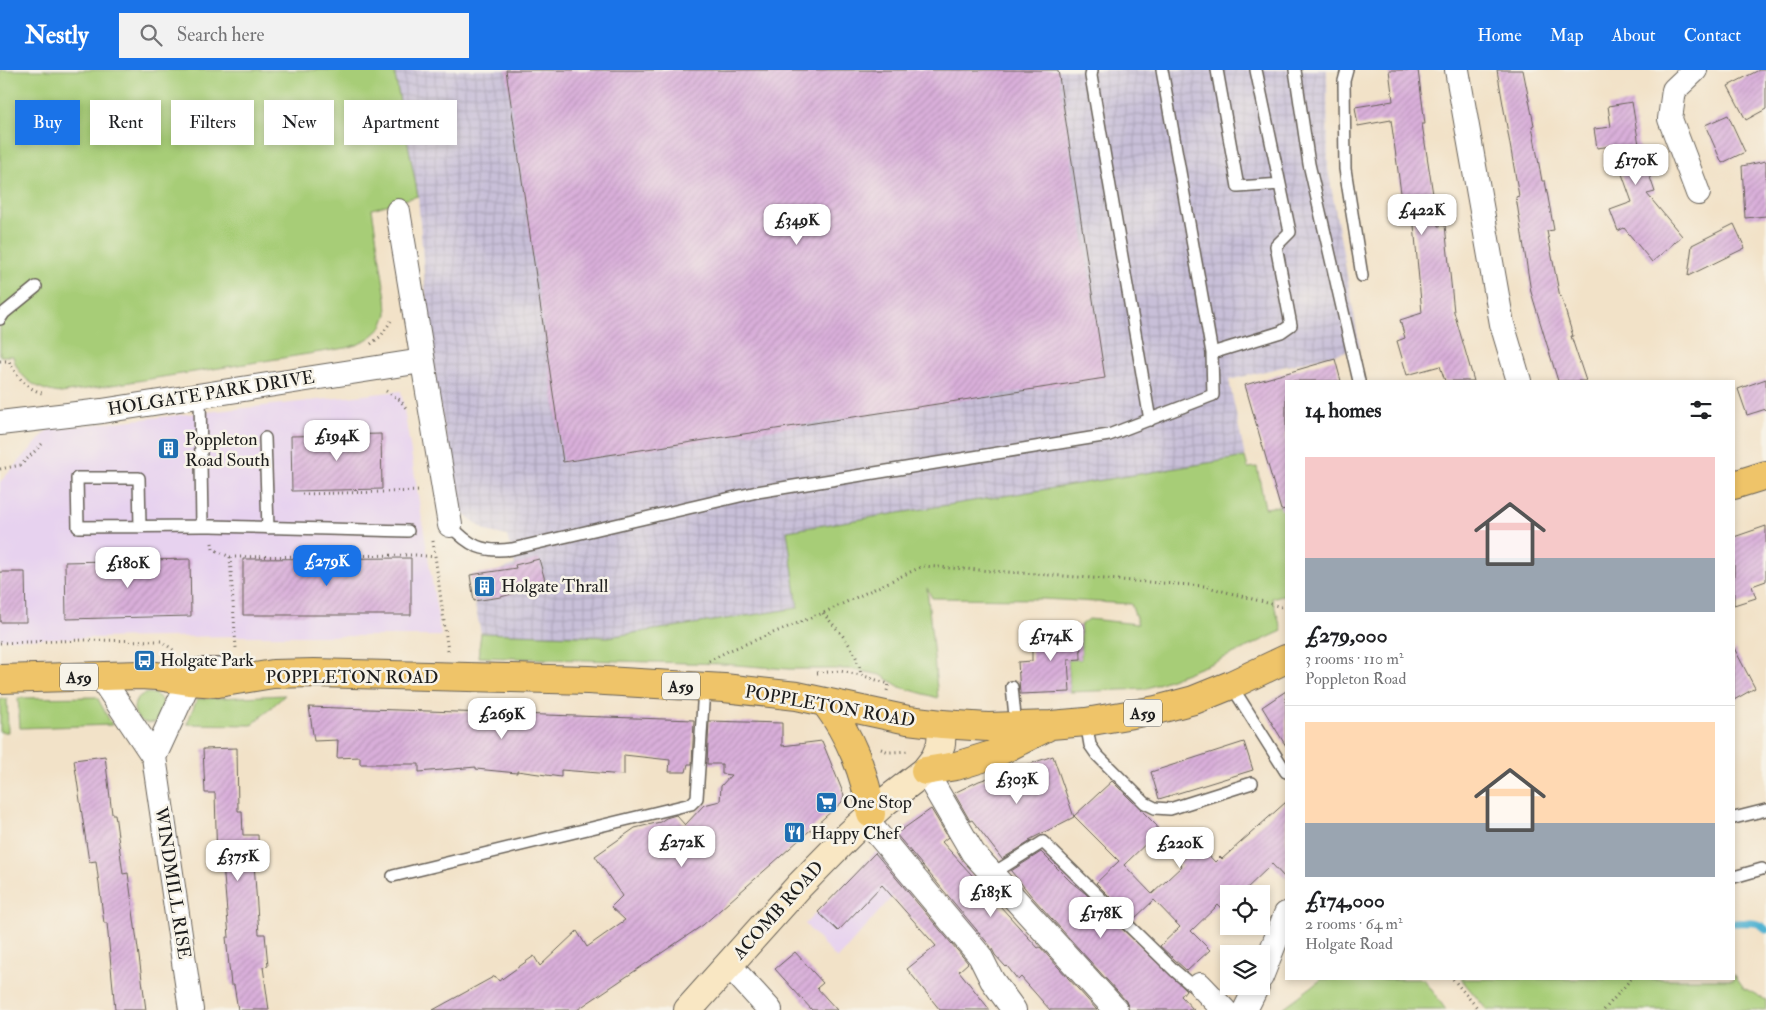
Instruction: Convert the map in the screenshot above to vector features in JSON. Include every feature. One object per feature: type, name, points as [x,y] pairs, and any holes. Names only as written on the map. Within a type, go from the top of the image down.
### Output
[{"type":"main road","points":[[1735,485],[1766,475]]},
{"type":"main road","name":"A59","points":[[942,724],[988,727],[1051,725],[1086,722],[1156,710],[1194,700],[1285,659]]},
{"type":"main road","name":"POPPLETON ROAD","points":[[0,679],[157,676],[189,682],[218,682],[273,674],[314,673],[588,680],[705,675],[772,693],[908,720],[942,724]]},
{"type":"main road","points":[[825,702],[836,716],[846,736],[864,782],[868,816]]},
{"type":"main road","name":"ACOMB ROAD","points":[[688,1010],[800,885],[868,816],[924,770],[935,758],[941,744],[942,724]]},
{"type":"main road","points":[[924,770],[956,766],[992,755],[1051,725]]},
{"type":"street","points":[[1457,70],[1502,324],[1519,380]]},
{"type":"street","points":[[1695,70],[1674,90],[1670,119],[1698,193]]},
{"type":"street","points":[[398,211],[450,525]]},
{"type":"street","name":"HOLGATE PARK DRIVE","points":[[0,423],[102,410],[422,360]]},
{"type":"street","name":"WINDMILL RISE","points":[[100,676],[154,757],[191,1010]]},
{"type":"street","points":[[154,757],[189,682]]},
{"type":"street","points":[[924,770],[973,853],[1116,1010]]},
{"type":"street","points":[[868,816],[980,956],[992,980],[1014,1010]]},
{"type":"street","points":[[1270,954],[1285,916]]},
{"type":"street","points":[[729,965],[770,1010]]},
{"type":"street","points":[[1200,985],[1224,1010]]},
{"type":"street","points":[[1245,1010],[1252,995]]},
{"type":"lane","points":[[1092,70],[1091,76],[1150,420]]},
{"type":"lane","points":[[450,525],[460,537],[478,547],[495,551],[512,549],[758,492],[1109,435],[1213,395],[1212,353],[1162,70]]},
{"type":"lane","points":[[1217,70],[1238,187],[1280,184]]},
{"type":"lane","points":[[1212,353],[1281,332],[1291,325],[1276,246],[1290,232],[1256,70]]},
{"type":"lane","points":[[1295,70],[1309,164],[1359,380]]},
{"type":"lane","points":[[1347,70],[1344,81],[1345,169],[1362,276]]},
{"type":"lane","points":[[0,319],[4,313],[36,287]]},
{"type":"lane","points":[[200,395],[207,526]]},
{"type":"lane","points":[[265,438],[268,528]]},
{"type":"lane","points":[[140,527],[139,478],[77,478],[78,527],[140,527],[207,526],[408,531]]},
{"type":"lane","points":[[157,676],[199,664],[228,664],[273,674]]},
{"type":"lane","points":[[393,876],[691,804],[697,798],[705,675]]},
{"type":"lane","points":[[1231,685],[1285,770]]},
{"type":"lane","points":[[1012,687],[1016,726]]},
{"type":"lane","points":[[1086,722],[1090,745],[1097,756],[1145,803],[1155,808],[1170,809],[1252,783]]},
{"type":"lane","points":[[1735,818],[1766,810]]},
{"type":"lane","points":[[992,874],[1043,842],[1175,972],[1188,983],[1200,985]]},
{"type":"lane","points":[[1735,877],[1762,869]]},
{"type":"path","points":[[367,347],[381,336],[392,320]]},
{"type":"path","points":[[0,361],[9,361],[16,375],[40,392],[46,394]]},
{"type":"path","points":[[302,494],[425,490]]},
{"type":"path","points":[[207,526],[212,549],[230,558],[416,555],[435,557]]},
{"type":"path","points":[[230,558],[236,651]]},
{"type":"path","points":[[705,675],[728,651],[823,612],[923,566],[1204,586],[1285,608]]},
{"type":"path","points":[[823,612],[858,660],[861,675],[889,684]]},
{"type":"path","points":[[0,643],[84,640],[161,641]]},
{"type":"path","points":[[1453,980],[1479,1010]]},
{"type":"path","points":[[1604,1010],[1630,980]]},
{"type":"shaded area","points":[[394,70],[1327,70],[1328,169],[1360,348],[1229,380],[1245,457],[787,531],[798,608],[608,637],[481,633],[474,601],[501,597],[497,571],[515,565],[507,536],[486,531],[460,511],[431,361],[418,196],[408,145],[457,145],[457,100],[400,100]]},
{"type":"shaded area","points":[[401,391],[441,636],[0,639],[0,482],[49,429]]},
{"type":"shaded area","points":[[877,851],[907,884],[892,897],[837,959],[805,924]]},
{"type":"green space","points":[[0,70],[394,70],[400,100],[344,100],[344,145],[408,145],[418,196],[372,209],[387,314],[382,327],[372,336],[359,344],[346,348],[61,393],[45,390],[31,382],[20,371],[13,356],[0,356]]},
{"type":"green space","points":[[1245,457],[1248,468],[1257,467],[1265,508],[1285,505],[1285,594],[1272,598],[1282,631],[1215,662],[1145,689],[1070,692],[1068,660],[1081,659],[1080,626],[1089,619],[1138,624],[1131,604],[1043,599],[932,598],[927,588],[938,698],[900,687],[881,675],[851,669],[789,669],[722,664],[478,657],[481,633],[608,637],[798,608],[787,531]]},
{"type":"green space","points":[[149,693],[160,697],[164,708],[160,719],[149,723],[138,719],[134,708],[138,697]]},
{"type":"green space","points":[[285,695],[252,725],[187,724],[197,699]]},
{"type":"green space","points":[[97,697],[112,725],[20,728],[18,698]]},
{"type":"green space","points":[[0,699],[7,699],[8,732],[0,732]]},
{"type":"green space","points":[[1735,975],[1744,988],[1766,1000],[1766,1010],[1487,1010],[1462,980],[1735,980]]},
{"type":"green space","points":[[1321,980],[1425,980],[1446,1010],[1284,1010],[1283,1008]]},
{"type":"building","points":[[506,70],[1058,70],[1105,378],[563,462]]},
{"type":"building","points":[[1389,70],[1418,70],[1425,124],[1422,124],[1438,226],[1445,225],[1454,312],[1474,380],[1445,380],[1440,366],[1407,375],[1397,341],[1405,338],[1400,320],[1422,313],[1413,214],[1404,215],[1391,120],[1358,126],[1355,107],[1393,101]]},
{"type":"building","points":[[1497,70],[1523,70],[1534,125],[1532,126],[1542,181],[1545,181],[1554,230],[1547,231],[1560,297],[1586,380],[1558,380],[1531,292],[1516,197],[1519,196]]},
{"type":"building","points":[[1759,70],[1766,70],[1766,109],[1746,120],[1728,86]]},
{"type":"building","points":[[1632,102],[1639,145],[1655,192],[1647,194],[1682,236],[1652,262],[1624,228],[1618,231],[1610,210],[1632,202],[1612,146],[1597,148],[1594,129],[1611,127],[1608,106]]},
{"type":"building","points":[[1728,115],[1745,152],[1722,163],[1705,125]]},
{"type":"building","points":[[1766,161],[1766,216],[1745,218],[1742,166]]},
{"type":"building","points":[[1734,224],[1745,248],[1688,276],[1692,245]]},
{"type":"building","points":[[1335,359],[1341,380],[1285,380],[1285,509],[1281,510],[1245,385]]},
{"type":"building","points":[[1766,379],[1766,409],[1747,415],[1738,389]]},
{"type":"building","points":[[381,434],[382,489],[292,491],[291,436]]},
{"type":"building","points":[[1766,526],[1766,581],[1752,586],[1756,598],[1735,605],[1735,537]]},
{"type":"building","points":[[411,558],[411,615],[243,615],[243,559]]},
{"type":"building","points":[[190,559],[191,616],[66,619],[65,562]]},
{"type":"building","points":[[539,559],[546,584],[501,597],[474,601],[470,575],[516,568],[515,565]]},
{"type":"building","points":[[0,572],[25,572],[26,622],[0,622]]},
{"type":"building","points":[[1080,626],[1081,659],[1068,660],[1070,692],[1020,694],[1018,662],[1032,661],[1032,643],[1045,642],[1044,627]]},
{"type":"building","points":[[1735,650],[1755,688],[1735,699]]},
{"type":"building","points":[[1285,692],[1285,744],[1262,707]]},
{"type":"building","points":[[309,707],[694,720],[692,764],[688,764],[686,772],[669,772],[670,760],[624,755],[624,775],[561,770],[561,777],[517,771],[517,773],[476,769],[476,767],[419,772],[419,764],[360,764],[360,757],[337,758],[338,740],[314,741]]},
{"type":"building","points":[[709,721],[782,723],[782,746],[822,741],[844,795],[842,802],[703,925],[577,1010],[433,1010],[495,976],[499,981],[534,956],[540,966],[577,931],[587,947],[625,920],[611,907],[622,896],[595,856],[635,828],[660,822],[676,815],[685,825],[704,805],[720,801],[721,786],[731,775],[722,774],[722,764],[707,764]]},
{"type":"building","points":[[1244,742],[1253,770],[1159,799],[1151,772]]},
{"type":"building","points":[[237,748],[238,811],[242,811],[243,835],[258,835],[259,862],[254,863],[259,934],[265,934],[268,966],[263,967],[269,1010],[238,1010],[234,985],[231,985],[226,937],[229,937],[223,864],[217,864],[215,793],[205,793],[203,749]]},
{"type":"building","points":[[105,756],[112,814],[115,814],[123,874],[128,873],[146,1010],[115,1010],[107,923],[104,923],[96,861],[89,862],[74,760]]},
{"type":"building","points":[[1053,756],[1074,817],[1029,840],[1031,841],[1002,859],[972,820],[970,821],[954,793],[979,781]]},
{"type":"building","points":[[1112,781],[1157,826],[1157,833],[1124,865],[1152,894],[1182,866],[1179,863],[1199,845],[1215,862],[1220,857],[1222,859],[1285,803],[1285,878],[1272,864],[1250,885],[1220,885],[1220,907],[1218,905],[1191,931],[1210,950],[1187,971],[1160,946],[1180,927],[1154,900],[1133,920],[1096,883],[1119,861],[1074,816]]},
{"type":"building","points":[[931,809],[948,837],[942,842],[1097,1010],[1050,1010],[1021,977],[1018,980],[995,955],[991,947],[896,834]]},
{"type":"building","points":[[1041,852],[1186,990],[1181,996],[1194,1010],[1129,1010],[1126,1001],[1011,871]]},
{"type":"building","points":[[875,853],[968,963],[959,971],[990,1010],[940,1010],[907,969],[936,946],[882,885],[838,931],[818,912]]},
{"type":"building","points":[[795,952],[823,983],[817,988],[837,1010],[812,1010],[775,969]]},
{"type":"waterway","points":[[1735,923],[1756,923],[1766,930]]},
{"type":"place","name":"Poppleton Road South","points":[[169,449]]},
{"type":"place","name":"Holgate Thrall","points":[[485,586]]},
{"type":"place","name":"Holgate Park","points":[[144,660]]},
{"type":"place","name":"One Stop","points":[[827,802]]},
{"type":"place","name":"Happy Chef","points":[[795,833]]}]
